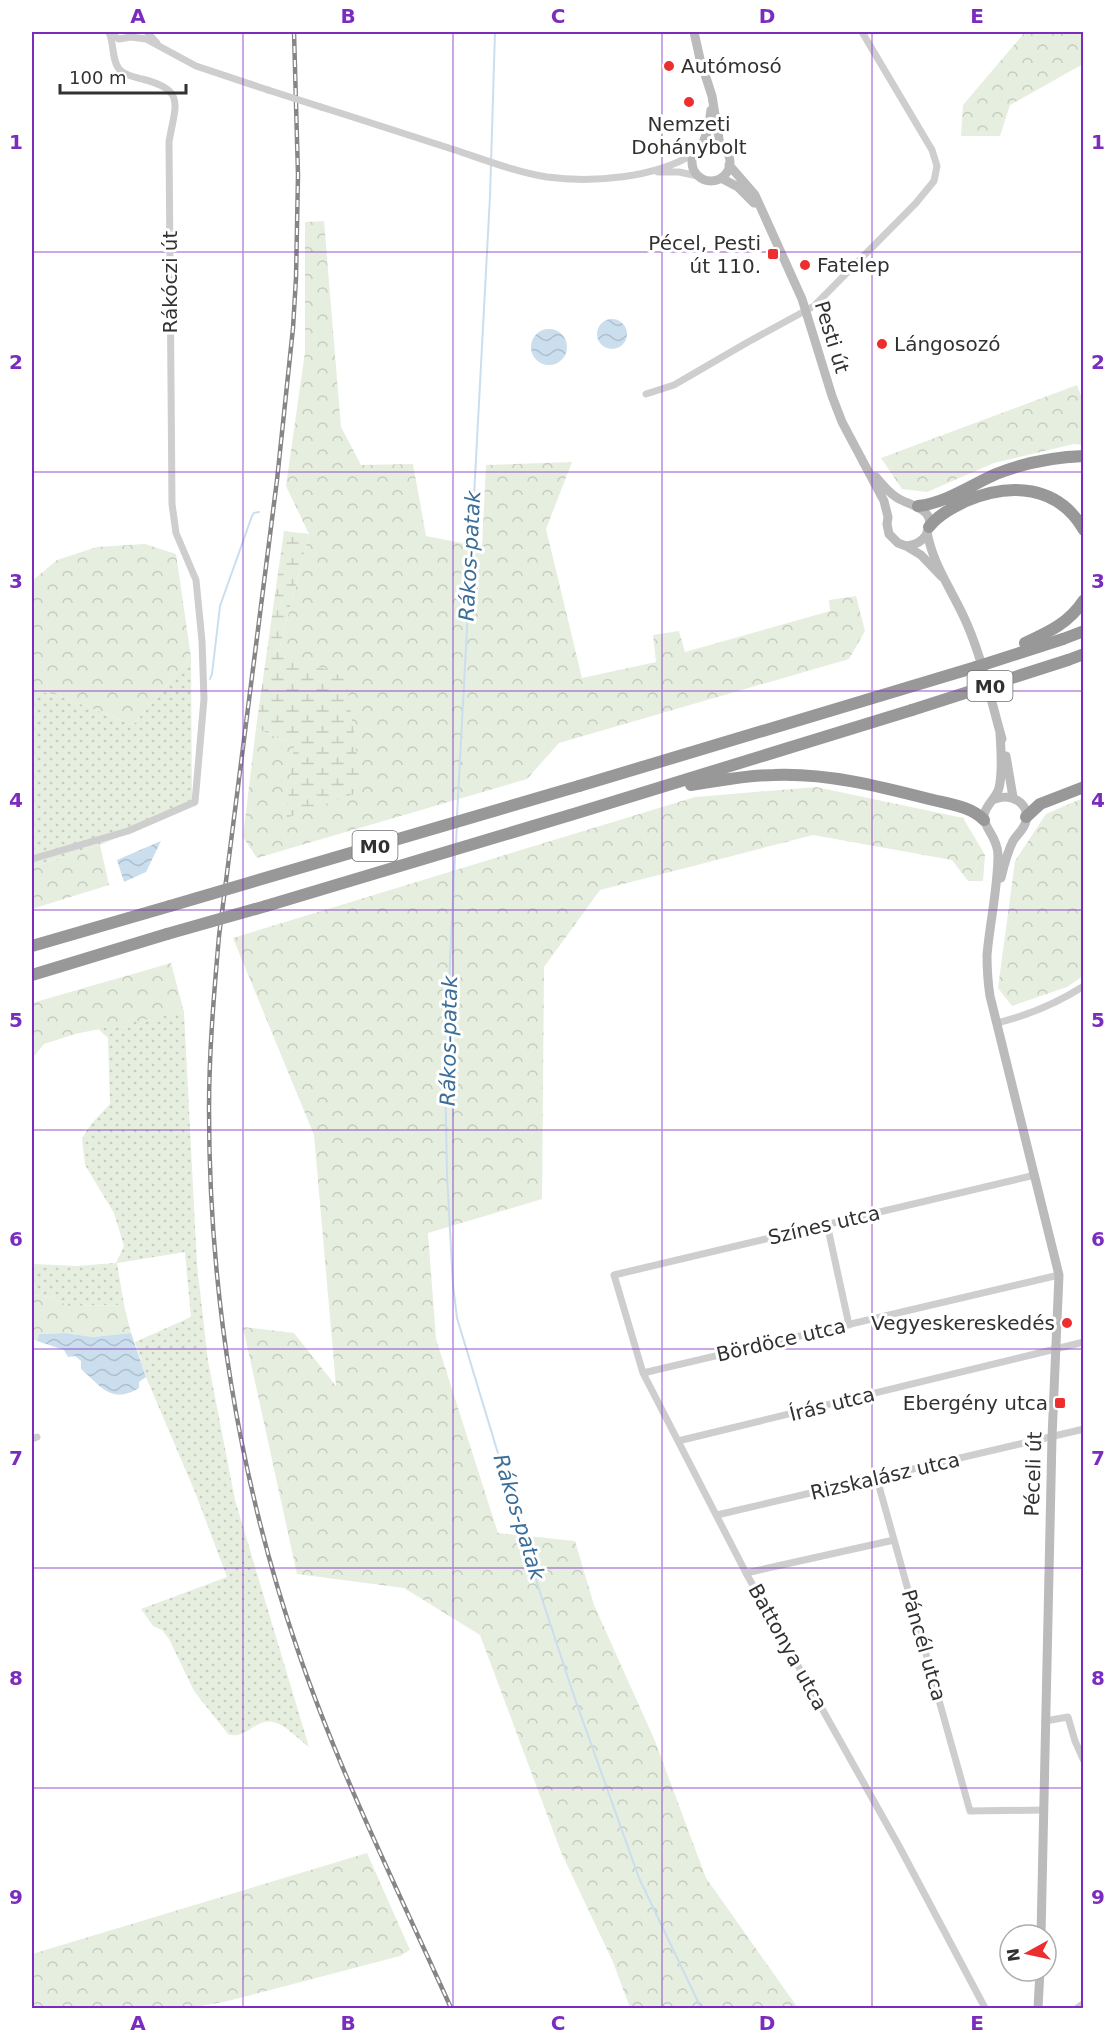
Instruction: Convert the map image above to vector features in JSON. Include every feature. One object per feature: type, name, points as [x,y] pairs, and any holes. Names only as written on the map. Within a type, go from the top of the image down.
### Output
[{"type":"highway","points":[[913,505],[942,500],[1012,468],[1047,460],[1083,456]]},
{"type":"highway","points":[[928,530],[939,516],[965,502],[997,491],[1019,489],[1042,494],[1057,502],[1076,519],[1083,530]]},
{"type":"highway","points":[[976,667],[1059,627],[1069,619],[1083,600]]},
{"type":"highway","name":"M0","points":[[32,946],[903,689],[1083,631]]},
{"type":"highway","name":"M0","points":[[32,975],[643,793],[912,710],[1083,654]]},
{"type":"highway","points":[[643,793],[744,776],[810,776],[842,779],[923,797],[968,809],[984,820]]},
{"type":"highway","points":[[1026,817],[1040,804],[1083,787]]},
{"type":"main road","points":[[694,32],[712,96],[720,145]]},
{"type":"main road","points":[[702,145],[714,143],[720,145],[729,155],[729,165],[721,178],[709,181],[698,176],[692,166],[693,154],[702,145],[711,119],[712,96]]},
{"type":"main road","name":"Pesti út","points":[[729,165],[755,195],[807,311],[835,404],[847,433],[865,464]]},
{"type":"main road","name":"Pesti út","points":[[721,178],[744,192],[765,221]]},
{"type":"main road","points":[[865,464],[893,495],[913,505],[927,516],[929,544],[942,577],[973,638],[993,702],[1013,798]]},
{"type":"main road","points":[[865,464],[880,492],[888,518]]},
{"type":"main road","points":[[913,505],[895,507],[888,518],[889,534],[898,543],[921,555],[942,577]]},
{"type":"main road","points":[[906,546],[921,541],[928,530]]},
{"type":"main road","points":[[1000,733],[1000,779],[994,799],[986,808],[984,820],[993,834],[1005,838],[1017,835]]},
{"type":"main road","points":[[994,799],[1013,798],[1022,805],[1026,817],[1022,830],[1007,853],[995,898]]},
{"type":"main road","points":[[993,834],[998,850],[995,898]]},
{"type":"main road","name":"Péceli út","points":[[995,898],[988,943],[987,974],[990,996],[1059,1275],[1052,1437],[1041,1923]]},
{"type":"main road","points":[[1038,2008],[1039,1983]]},
{"type":"street","points":[[131,38],[138,32]]},
{"type":"street","points":[[147,32],[161,47]]},
{"type":"street","points":[[646,394],[674,385],[814,306],[916,203],[934,181],[937,166],[929,144],[862,32]]},
{"type":"street","points":[[109,33],[122,39],[147,39],[196,66],[466,154],[535,174],[569,178],[679,172],[698,176]]},
{"type":"street","points":[[109,33],[114,57]]},
{"type":"street","points":[[114,57],[122,39]]},
{"type":"street","name":"Rákóczi út","points":[[32,860],[128,831],[195,802],[204,699],[202,641],[196,580],[176,533],[172,504],[169,141],[176,104],[173,94],[165,87],[121,71],[114,57]]},
{"type":"street","points":[[647,172],[678,162],[693,154]]},
{"type":"street","points":[[996,1023],[1014,1019],[1064,999],[1083,986]]},
{"type":"street","name":"Színes utca","points":[[614,1275],[1035,1175]]},
{"type":"street","points":[[827,1224],[849,1325]]},
{"type":"street","name":"Battonya utca","points":[[614,1275],[643,1372],[746,1573],[899,1846],[985,2008]]},
{"type":"street","name":"Bördöce utca","points":[[643,1372],[1059,1275]]},
{"type":"street","name":"Írás utca","points":[[678,1441],[1083,1342]]},
{"type":"street","points":[[1052,1437],[1083,1429]]},
{"type":"street","name":"Rizskalász utca","points":[[717,1515],[1052,1437]]},
{"type":"street","name":"Páncél utca","points":[[877,1479],[970,1811],[1044,1810]]},
{"type":"street","points":[[746,1573],[894,1540]]},
{"type":"street","points":[[1045,1721],[1068,1717],[1083,1761]]},
{"type":"street","points":[[1077,2008],[1083,2003]]},
{"type":"green space","points":[[1025,32],[1083,32],[1083,64],[1010,105],[1000,136],[961,136],[963,105]]},
{"type":"green space","points":[[324,221],[341,427],[361,465],[413,464],[426,536],[482,547],[486,465],[572,462],[546,529],[582,678],[656,662],[653,635],[679,631],[685,652],[830,611],[829,600],[856,596],[865,631],[849,659],[559,743],[527,779],[257,858],[243,837],[256,728],[294,745],[362,790],[279,650],[309,534],[286,486],[305,352],[305,222]]},
{"type":"green space","points":[[1077,385],[1083,401],[1083,445],[1074,444],[994,463],[927,492],[902,489],[881,458]]},
{"type":"green space","points":[[284,531],[309,534],[279,650],[346,678],[362,791],[286,818],[294,745],[256,728]]},
{"type":"green space","points":[[145,544],[176,554],[191,657],[133,725],[58,695],[32,690],[32,581],[57,560],[97,547]]},
{"type":"green space","points":[[191,657],[192,806],[100,845],[32,867],[32,690],[58,695],[133,725]]},
{"type":"green space","points":[[816,787],[963,818],[985,855],[983,881],[968,881],[952,860],[813,835],[600,890],[544,967],[542,1199],[428,1233],[436,1339],[498,1533],[575,1541],[594,1605],[655,1741],[706,1878],[798,2008],[630,2008],[613,1962],[561,1852],[480,1635],[404,1588],[297,1574],[243,1327],[294,1333],[336,1386],[314,1135],[233,938],[695,797]]},
{"type":"green space","points":[[1083,798],[1083,976],[1067,987],[1012,1006],[998,988],[1015,861],[1046,814]]},
{"type":"green space","points":[[100,845],[109,885],[32,909],[32,867]]},
{"type":"green space","points":[[171,963],[184,1012],[75,1034],[44,1044],[32,1059],[32,1003]]},
{"type":"green space","points":[[184,1012],[197,1265],[208,1361],[235,1500],[309,1747],[287,1729],[273,1722],[261,1723],[240,1735],[228,1734],[194,1691],[169,1639],[162,1630],[153,1626],[141,1609],[227,1577],[195,1492],[146,1377],[135,1342],[191,1317],[185,1252],[117,1263],[124,1305],[69,1306],[50,1297],[32,1295],[32,1264],[77,1266],[116,1263],[124,1246],[114,1213],[85,1165],[82,1138],[92,1123],[110,1104],[108,1038],[97,1028]]},
{"type":"green space","points":[[32,1295],[50,1297],[69,1306],[124,1305],[131,1333],[93,1337],[65,1333],[39,1334],[37,1341],[32,1339]]},
{"type":"green space","points":[[367,1853],[410,1950],[400,1956],[228,2001],[191,2008],[32,2008],[32,1954]]},
{"type":"water","points":[[612,319],[618,320],[626,328],[626,340],[618,348],[612,349],[606,348],[598,340],[597,334],[598,328],[606,320]]},
{"type":"water","points":[[549,329],[562,334],[567,347],[562,360],[549,365],[536,360],[531,347],[536,334]]},
{"type":"water","points":[[161,841],[146,872],[124,882],[117,860]]},
{"type":"water","points":[[65,1333],[93,1337],[131,1333],[146,1377],[139,1382],[139,1388],[121,1395],[107,1391],[81,1369],[81,1361],[75,1356],[68,1357],[64,1350],[37,1341],[39,1334]]},
{"type":"waterway","name":"Rákos-patak","points":[[457,816],[490,196],[495,32]]},
{"type":"waterway","points":[[210,679],[220,606],[252,516],[259,512]]},
{"type":"waterway","name":"Rákos-patak","points":[[456,843],[457,825]]},
{"type":"waterway","name":"Rákos-patak","points":[[455,855],[445,1069],[447,1174],[457,1318],[543,1602],[575,1699],[639,1878],[701,2008]]},
{"type":"railway","points":[[294,32],[298,175],[293,328],[277,480],[217,958],[209,1109],[214,1246],[221,1314],[243,1450],[276,1583],[331,1740],[451,2008]]},
{"type":"place","name":"Autómosó","points":[[669,66]]},
{"type":"place","name":"Nemzeti Dohánybolt","points":[[689,102]]},
{"type":"place","name":"Pécel, Pesti út 110.","points":[[773,254]]},
{"type":"place","name":"Fatelep","points":[[805,265]]},
{"type":"place","name":"Lángosozó","points":[[882,344]]},
{"type":"place","name":"Vegyeskereskedés","points":[[1067,1323]]},
{"type":"place","name":"Ebergény utca","points":[[1060,1403]]}]
